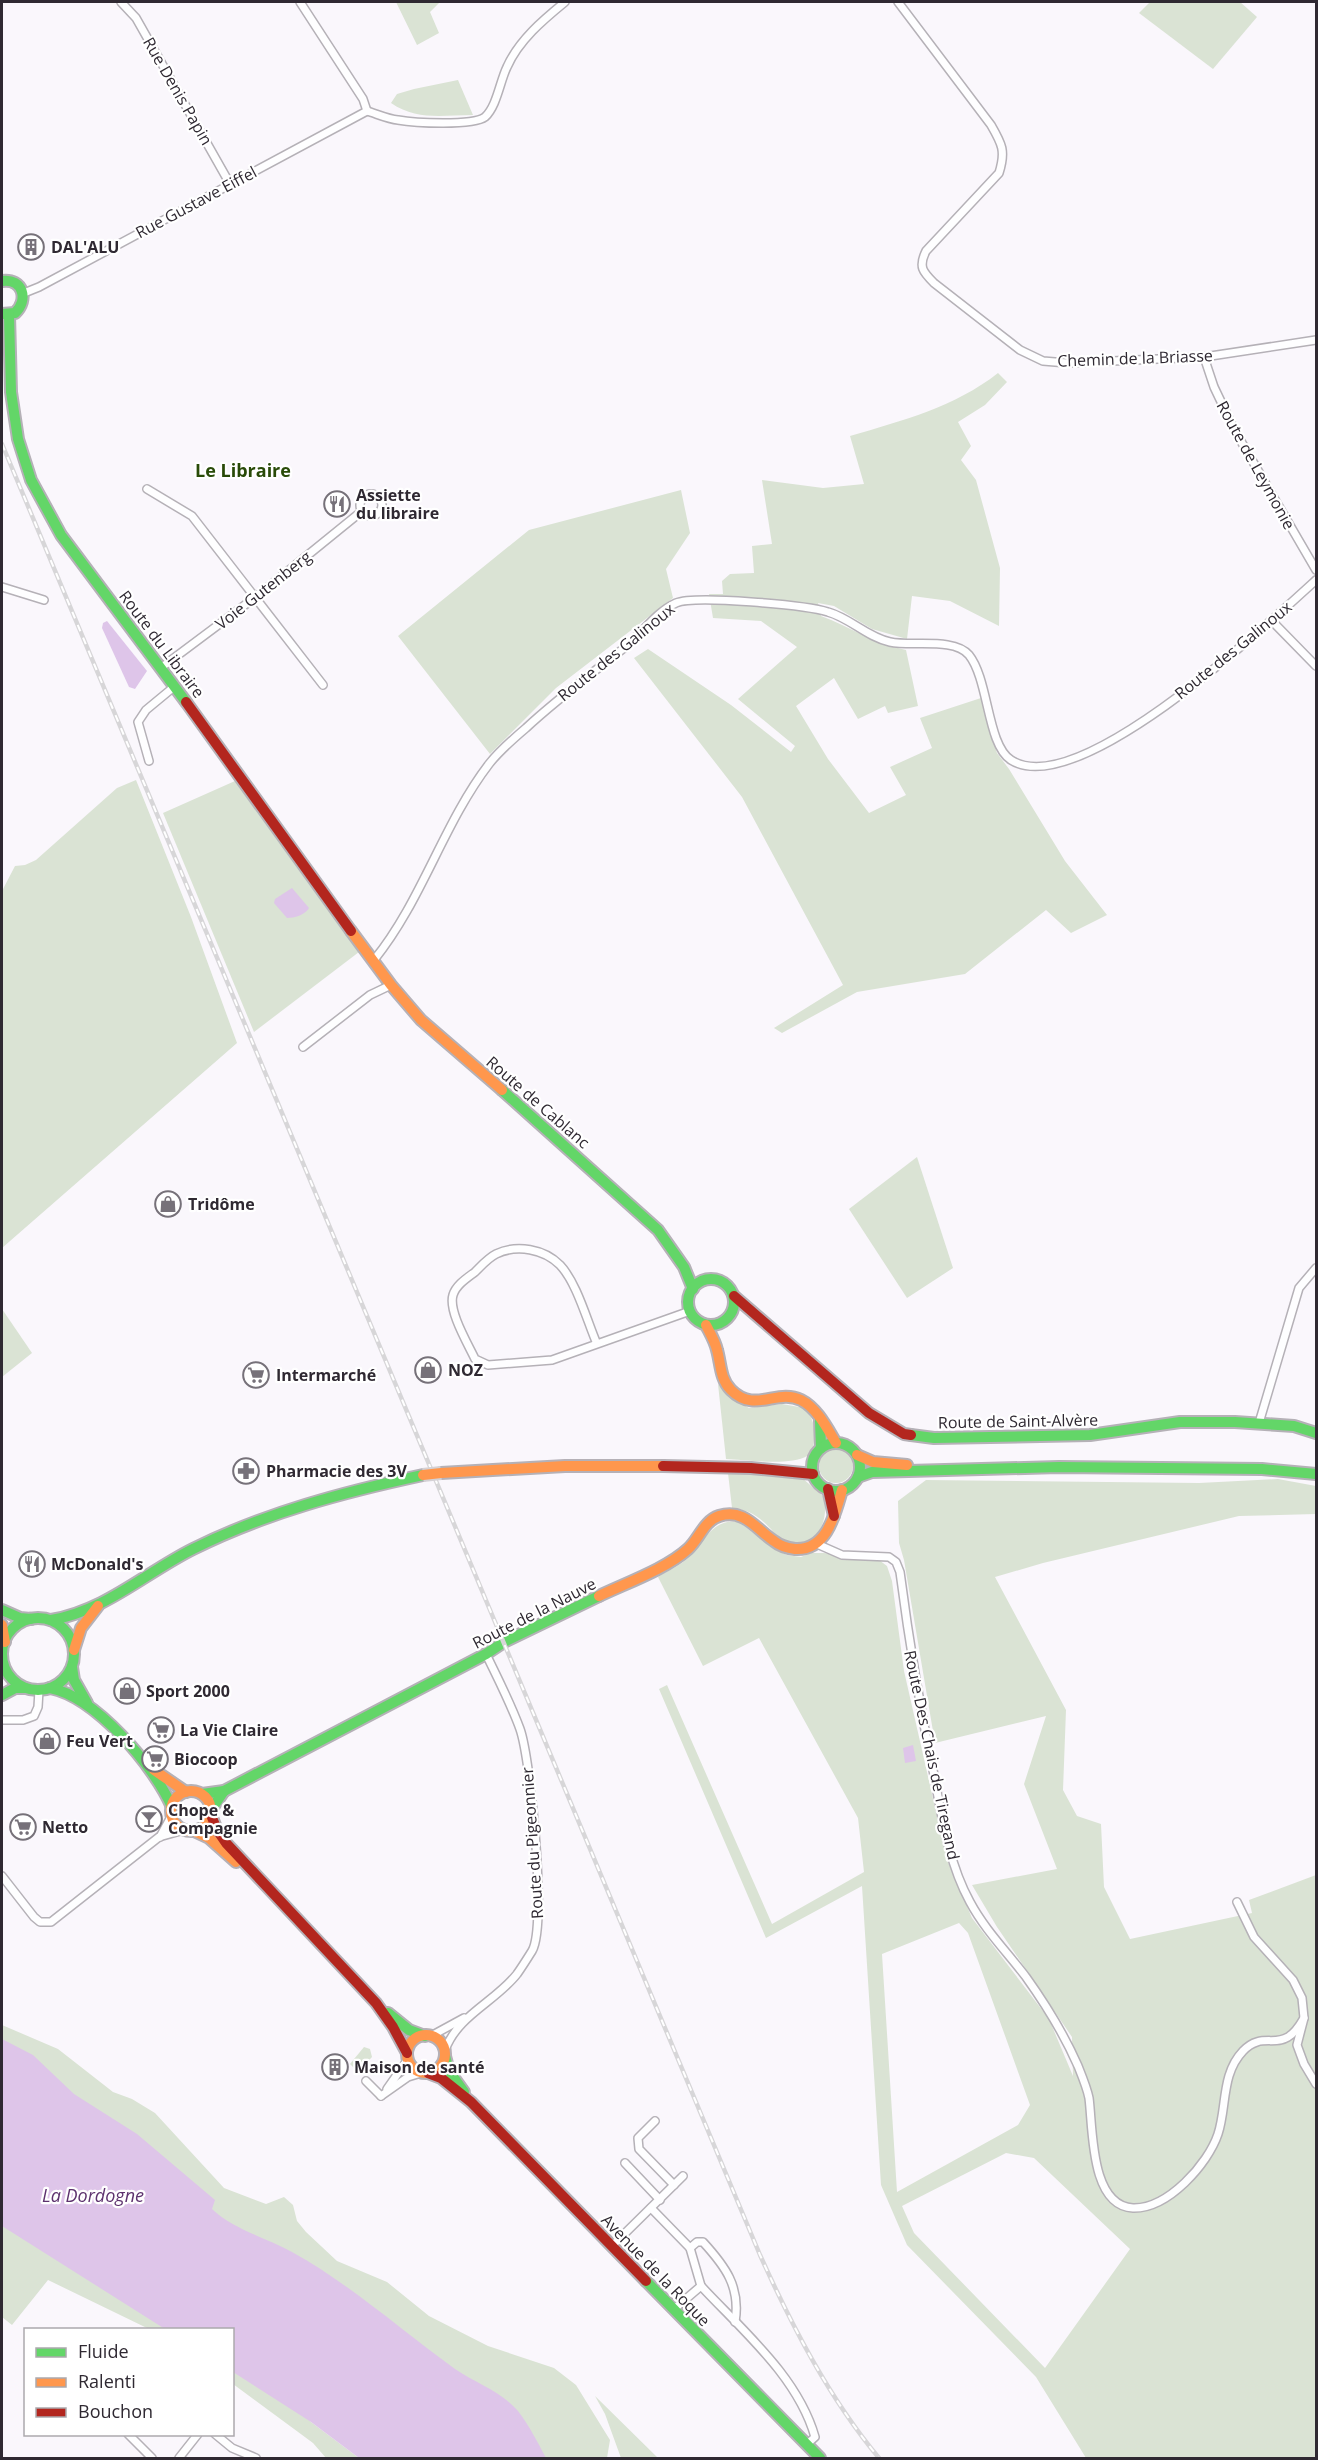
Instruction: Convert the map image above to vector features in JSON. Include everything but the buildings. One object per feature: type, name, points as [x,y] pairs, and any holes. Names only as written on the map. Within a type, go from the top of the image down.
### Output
[{"type":"main road","points":[[2,276],[18,284],[24,293],[19,309],[5,314]]},
{"type":"main road","name":"Route du Libraire","points":[[5,314],[14,419],[31,480],[61,535],[176,686],[300,861],[374,960]]},
{"type":"main road","name":"Route de Cablanc","points":[[374,960],[391,985],[421,1020],[565,1145],[658,1230],[684,1267]]},
{"type":"main road","points":[[684,1267],[707,1280],[721,1281],[734,1296],[734,1309],[727,1318],[717,1347]]},
{"type":"main road","points":[[684,1267],[693,1289]]},
{"type":"main road","points":[[707,1280],[693,1289],[688,1303],[694,1317],[706,1325],[717,1347],[723,1376],[731,1391],[756,1402],[789,1396],[800,1399],[814,1410],[836,1443]]},
{"type":"main road","name":"Route de Saint-Alvère","points":[[734,1296],[869,1413],[904,1434],[919,1437],[972,1438],[1090,1435],[1180,1422],[1259,1423],[1294,1426],[1317,1433]]},
{"type":"main road","points":[[706,1325],[727,1318],[760,1318]]},
{"type":"main road","points":[[820,1420],[821,1448],[813,1461],[813,1474],[821,1486],[842,1490],[854,1483],[860,1470],[857,1455]]},
{"type":"main road","points":[[821,1448],[836,1443],[848,1446],[857,1455],[873,1462],[944,1468]]},
{"type":"main road","points":[[781,1468],[813,1461]]},
{"type":"main road","points":[[2,1610],[20,1618],[63,1620],[98,1606],[192,1550],[239,1528],[314,1501],[368,1486],[423,1475],[514,1467],[615,1464],[781,1468],[813,1474]]},
{"type":"main road","points":[[858,1477],[872,1472],[944,1468],[1262,1469],[1317,1474]]},
{"type":"main road","points":[[828,1489],[834,1517]]},
{"type":"main road","points":[[817,1544],[830,1526],[842,1490]]},
{"type":"main road","name":"Route de la Nauve","points":[[202,1794],[224,1791],[486,1654],[504,1642],[677,1558],[690,1547],[705,1526],[718,1516],[736,1513],[749,1518],[781,1548],[805,1549],[817,1544]]},
{"type":"main road","points":[[89,1706],[74,1680],[72,1667],[74,1650],[81,1628],[98,1606]]},
{"type":"main road","points":[[4,1642],[10,1631],[20,1623],[31,1619]]},
{"type":"main road","points":[[51,1620],[67,1632],[74,1650]]},
{"type":"main road","points":[[2,1625],[4,1642],[2,1670]]},
{"type":"main road","points":[[3,1657],[9,1676],[25,1688]]},
{"type":"main road","points":[[44,1689],[59,1683],[72,1667]]},
{"type":"main road","points":[[2,1695],[15,1689],[25,1688],[66,1692],[89,1706],[138,1756],[170,1782],[186,1792],[202,1794],[210,1804],[215,1829],[278,1901],[376,2004],[401,2037],[415,2070],[425,2073],[440,2068],[445,2053],[437,2039],[409,2030],[376,2004]]},
{"type":"main road","points":[[138,1756],[167,1794],[174,1822],[189,1831],[209,1838],[278,1901]]},
{"type":"main road","name":"Route de la Nauve","points":[[211,1813],[224,1791]]},
{"type":"main road","points":[[172,1811],[177,1797],[186,1792]]},
{"type":"main road","points":[[189,1831],[205,1826],[211,1813]]},
{"type":"main road","points":[[408,2056],[413,2041],[428,2036]]},
{"type":"main road","name":"Avenue de la Roque","points":[[445,2053],[449,2071],[471,2102]]},
{"type":"main road","name":"Avenue de la Roque","points":[[425,2073],[441,2078],[471,2102],[820,2458]]},
{"type":"street","name":"Rue Denis Papin","points":[[121,2],[136,18],[230,184]]},
{"type":"street","points":[[300,2],[363,99],[367,111],[398,120],[437,123],[476,121],[484,118],[490,111],[508,65],[523,42],[565,2]]},
{"type":"street","name":"Chemin de la Briasse","points":[[898,2],[991,125],[1001,143],[1004,157],[999,173],[926,251],[920,263],[922,271],[934,283],[1020,350],[1043,361],[1066,363],[1204,357],[1317,340]]},
{"type":"street","name":"Rue Gustave Eiffel","points":[[24,293],[367,111]]},
{"type":"street","name":"Route de Leymonie","points":[[1204,357],[1214,387],[1234,431],[1317,570]]},
{"type":"street","points":[[147,489],[192,516],[323,685]]},
{"type":"street","name":"Voie Gutenberg","points":[[162,668],[362,511]]},
{"type":"street","name":"Route des Galinoux","points":[[374,960],[395,933],[453,820],[490,763],[555,701],[631,644],[656,617],[674,604],[686,600],[711,599],[826,611],[891,643],[954,646],[967,652],[977,668],[999,747],[1009,759],[1041,767],[1067,760],[1103,745],[1194,686],[1317,580]]},
{"type":"street","points":[[2,587],[44,600]]},
{"type":"street","points":[[1272,620],[1317,666]]},
{"type":"street","points":[[149,760],[138,722],[146,710],[176,686]]},
{"type":"street","points":[[303,1047],[370,995],[391,985]]},
{"type":"street","points":[[597,1344],[569,1277],[559,1264],[545,1254],[525,1248],[507,1250],[494,1255],[460,1285],[453,1296],[453,1310],[475,1359],[488,1365],[552,1360],[690,1311]]},
{"type":"street","points":[[1259,1423],[1299,1288],[1317,1268]]},
{"type":"street","name":"Route Des Chais de Tiregand","points":[[817,1544],[842,1555],[889,1557],[896,1562],[900,1572],[913,1672],[950,1851],[960,1881],[984,1925],[1052,2014],[1078,2067],[1088,2095],[1096,2166],[1105,2189],[1118,2202],[1133,2208],[1150,2204],[1170,2196],[1189,2180],[1208,2156],[1218,2133],[1223,2099],[1232,2068],[1244,2051],[1259,2040],[1281,2040],[1288,2037],[1304,2018]]},
{"type":"street","name":"Route du Pigeonnier","points":[[471,2014],[516,1976],[534,1948],[539,1915],[531,1783],[521,1731],[486,1654]]},
{"type":"street","points":[[2,1719],[23,1720],[34,1716],[44,1689]]},
{"type":"street","points":[[2,1876],[34,1917],[40,1922],[51,1922],[159,1837],[172,1811]]},
{"type":"street","points":[[159,1837],[189,1831]]},
{"type":"street","points":[[1237,1902],[1254,1937],[1293,1980],[1302,1998],[1304,2018],[1297,2045],[1304,2064],[1317,2084]]},
{"type":"street","points":[[428,2036],[471,2014]]},
{"type":"street","points":[[445,2053],[449,2038],[471,2014]]},
{"type":"street","points":[[381,2096],[408,2056]]},
{"type":"street","points":[[381,2096],[408,2077],[425,2073]]},
{"type":"street","points":[[366,2081],[381,2096]]},
{"type":"street","points":[[655,2121],[638,2138],[639,2149],[674,2185]]},
{"type":"street","points":[[625,2163],[660,2199]]},
{"type":"street","points":[[612,2246],[683,2176]]},
{"type":"street","points":[[651,2208],[690,2248],[701,2286],[781,2372],[809,2417],[815,2437],[806,2445]]},
{"type":"street","points":[[690,2248],[697,2242],[703,2242],[723,2264],[738,2304],[735,2322]]},
{"type":"street","points":[[673,2310],[701,2286]]},
{"type":"street","points":[[130,2436],[152,2458]]},
{"type":"street","points":[[179,2458],[196,2436]]},
{"type":"street","points":[[217,2436],[232,2448],[256,2458]]},
{"type":"green space","points":[[396,2],[440,2],[430,12],[439,33],[417,45]]},
{"type":"green space","points":[[1150,2],[1240,2],[1257,17],[1213,69],[1139,13]]},
{"type":"green space","points":[[458,80],[473,115],[420,115],[391,103],[397,94]]},
{"type":"green space","points":[[998,373],[1007,382],[985,405],[958,422],[971,446],[961,460],[976,480],[1000,568],[999,626],[950,601],[912,596],[907,639],[872,629],[834,606],[818,603],[821,616],[873,640],[906,650],[918,706],[888,713],[885,706],[858,719],[834,678],[796,706],[828,759],[869,813],[906,795],[890,767],[932,748],[920,718],[981,698],[997,753],[1065,861],[1107,915],[1071,933],[1046,910],[965,974],[857,992],[782,1033],[774,1028],[843,985],[742,797],[634,658],[648,649],[731,705],[791,752],[795,746],[738,699],[797,647],[761,621],[713,618],[709,594],[723,594],[722,581],[730,574],[754,573],[752,546],[772,544],[762,480],[823,488],[864,484],[850,436],[946,404]]},
{"type":"green space","points":[[681,490],[690,533],[666,569],[673,598],[556,688],[490,754],[398,636],[529,530]]},
{"type":"green space","points":[[136,780],[191,917],[237,1043],[2,1248],[2,891],[15,866],[36,860],[117,788]]},
{"type":"green space","points":[[235,781],[359,952],[254,1032],[163,813]]},
{"type":"green space","points":[[917,1157],[953,1268],[907,1298],[849,1209]]},
{"type":"green space","points":[[2,1309],[32,1353],[2,1377]]},
{"type":"green space","points":[[718,1384],[732,1398],[749,1408],[782,1404],[805,1408],[814,1426],[814,1444],[807,1456],[790,1461],[768,1462],[726,1459]]},
{"type":"green space","points":[[836,1449],[848,1454],[853,1466],[848,1478],[836,1483],[824,1478],[819,1466],[824,1454]]},
{"type":"green space","points":[[728,1473],[801,1477],[824,1497],[824,1517],[817,1534],[802,1543],[792,1543],[778,1537],[753,1514],[732,1508]]},
{"type":"green space","points":[[1278,1479],[1316,1486],[1316,1514],[1239,1516],[1043,1563],[995,1577],[1066,1710],[1063,1790],[1077,1816],[1101,1824],[1104,1887],[1130,1939],[1252,1913],[1249,1900],[1316,1875],[1316,2458],[1086,2458],[1036,2377],[907,2245],[881,2185],[862,1886],[766,1938],[659,1689],[667,1685],[772,1924],[864,1872],[858,1818],[759,1638],[703,1666],[658,1577],[687,1559],[715,1528],[730,1522],[739,1522],[774,1549],[787,1555],[801,1557],[811,1553],[824,1553],[879,1560],[887,1566],[892,1581],[904,1671],[947,1860],[972,1918],[1049,2019],[1073,2076],[1072,2037],[997,1927],[972,1885],[1057,1869],[1024,1784],[1046,1716],[935,1743],[904,1560],[899,1543],[898,1501],[926,1480],[1199,1483]],"holes":[[[959,1923],[968,1933],[1030,2105],[1018,2125],[897,2192],[882,1954]],[[1006,2153],[1034,2158],[1130,2249],[1045,2368],[914,2233],[902,2206]]]},
{"type":"green space","points":[[2,2025],[58,2049],[113,2092],[132,2099],[155,2113],[224,2188],[266,2204],[284,2197],[293,2205],[297,2221],[306,2232],[337,2261],[387,2282],[429,2316],[488,2346],[554,2368],[576,2385],[610,2440],[607,2458],[519,2458],[2,2090]]},
{"type":"green space","points":[[364,2047],[370,2049],[372,2057],[358,2072],[350,2064]]},
{"type":"green space","points":[[2,2209],[196,2328],[147,2328],[48,2280],[12,2325],[2,2317]]},
{"type":"green space","points":[[234,2352],[311,2422],[359,2458],[326,2458],[313,2443],[234,2385]]},
{"type":"green space","points":[[595,2396],[658,2458],[621,2458],[605,2414]]},
{"type":"water","points":[[107,621],[147,671],[135,689],[129,687],[102,628],[103,623]]},
{"type":"water","points":[[292,888],[309,908],[299,916],[287,918],[274,903],[275,899]]},
{"type":"water","points":[[913,1745],[916,1761],[905,1763],[903,1748]]},
{"type":"water","name":"La Dordogne","points":[[2,2039],[33,2055],[74,2094],[137,2134],[215,2200],[212,2209],[221,2216],[240,2228],[282,2247],[334,2278],[455,2369],[504,2398],[522,2416],[546,2458],[359,2458],[311,2422],[234,2373],[234,2328],[163,2328],[2,2226]]},
{"type":"railway","points":[[2,444],[760,2255],[813,2361],[844,2411],[879,2458]]},
{"type":"traffic: fast","points":[[2,281],[15,283],[19,286],[23,296],[15,313],[2,314]]},
{"type":"traffic: fast","points":[[9,315],[11,392],[18,439],[31,480],[61,535],[186,702]]},
{"type":"traffic: fast","points":[[502,1090],[658,1230],[684,1267],[693,1289]]},
{"type":"traffic: fast","points":[[711,1279],[727,1286],[734,1302],[727,1318],[711,1325],[695,1318],[688,1302],[695,1286],[711,1279]]},
{"type":"traffic: fast","points":[[820,1421],[821,1448]]},
{"type":"traffic: fast","points":[[911,1435],[934,1438],[1090,1435],[1180,1422],[1235,1422],[1294,1426],[1316,1433]]},
{"type":"traffic: fast","points":[[836,1443],[853,1450],[860,1467],[853,1484],[836,1491],[819,1484],[812,1467],[819,1450],[836,1443]]},
{"type":"traffic: fast","points":[[858,1477],[872,1472],[1059,1467],[1262,1469],[1316,1474]]},
{"type":"traffic: fast","points":[[51,1620],[71,1615],[107,1600],[193,1549],[248,1525],[334,1496],[423,1475]]},
{"type":"traffic: fast","points":[[202,1794],[224,1791],[486,1654],[504,1642],[599,1596]]},
{"type":"traffic: fast","points":[[2,1610],[20,1618],[31,1619]]},
{"type":"traffic: fast","points":[[38,1618],[58,1624],[68,1634],[74,1654],[68,1674],[58,1684],[38,1690],[18,1684],[8,1674],[2,1654],[8,1634],[18,1624],[38,1618]]},
{"type":"traffic: fast","points":[[72,1667],[74,1680],[87,1703]]},
{"type":"traffic: fast","points":[[2,1695],[15,1688],[25,1688]]},
{"type":"traffic: fast","points":[[50,1688],[68,1694],[86,1705],[122,1736],[152,1772],[172,1807]]},
{"type":"traffic: fast","points":[[211,1810],[224,1791]]},
{"type":"traffic: fast","points":[[388,2013],[409,2030],[425,2036]]},
{"type":"traffic: fast","points":[[445,2056],[449,2071],[464,2092]]},
{"type":"traffic: fast","points":[[646,2281],[820,2458]]},
{"type":"traffic: slow","points":[[351,931],[391,985],[421,1020],[502,1090]]},
{"type":"traffic: slow","points":[[706,1325],[716,1347],[723,1376],[731,1390],[749,1400],[783,1397],[801,1400],[817,1413],[836,1443]]},
{"type":"traffic: slow","points":[[857,1455],[873,1462],[907,1465]]},
{"type":"traffic: slow","points":[[441,1473],[565,1466],[663,1466]]},
{"type":"traffic: slow","points":[[423,1475],[441,1473]]},
{"type":"traffic: slow","points":[[599,1596],[679,1556],[692,1545],[709,1522],[719,1516],[728,1514],[743,1517],[776,1543],[795,1549],[806,1548],[822,1538],[828,1529],[842,1490]]},
{"type":"traffic: slow","points":[[74,1650],[81,1628],[98,1606]]},
{"type":"traffic: slow","points":[[2,1625],[5,1642]]},
{"type":"traffic: slow","points":[[154,1770],[186,1792]]},
{"type":"traffic: slow","points":[[191,1791],[205,1797],[211,1811],[205,1825],[191,1831],[177,1825],[171,1811],[177,1797],[191,1791]]},
{"type":"traffic: slow","points":[[194,1831],[209,1838],[236,1862]]},
{"type":"traffic: slow","points":[[426,2035],[439,2041],[445,2054],[439,2067],[426,2073],[413,2067],[407,2054],[413,2041],[426,2035]]},
{"type":"traffic: jam","points":[[186,702],[351,931]]},
{"type":"traffic: jam","points":[[734,1296],[869,1413],[904,1434],[911,1435]]},
{"type":"traffic: jam","points":[[663,1466],[751,1468],[813,1474]]},
{"type":"traffic: jam","points":[[828,1489],[834,1516]]},
{"type":"traffic: jam","points":[[211,1815],[226,1843],[376,2003],[393,2027],[407,2053]]},
{"type":"traffic: jam","points":[[428,2073],[441,2078],[471,2102],[646,2281]]},
{"type":"place","name":"DAL'ALU","points":[[31,247]]},
{"type":"place","name":"Assiette du libraire","points":[[337,504]]},
{"type":"place","name":"Tridôme","points":[[168,1204]]},
{"type":"place","name":"NOZ","points":[[428,1370]]},
{"type":"place","name":"Intermarché","points":[[256,1375]]},
{"type":"place","name":"Pharmacie des 3V","points":[[246,1471]]},
{"type":"place","name":"McDonald's","points":[[32,1564]]},
{"type":"place","name":"Sport 2000","points":[[127,1691]]},
{"type":"place","name":"La Vie Claire","points":[[161,1730]]},
{"type":"place","name":"Feu Vert","points":[[47,1741]]},
{"type":"place","name":"Biocoop","points":[[155,1759]]},
{"type":"place","name":"Chope & Compagnie","points":[[149,1819]]},
{"type":"place","name":"Netto","points":[[23,1827]]},
{"type":"place","name":"Maison de santé","points":[[335,2067]]},
{"type":"district","name":"Le Libraire","points":[[243,471]]}]
